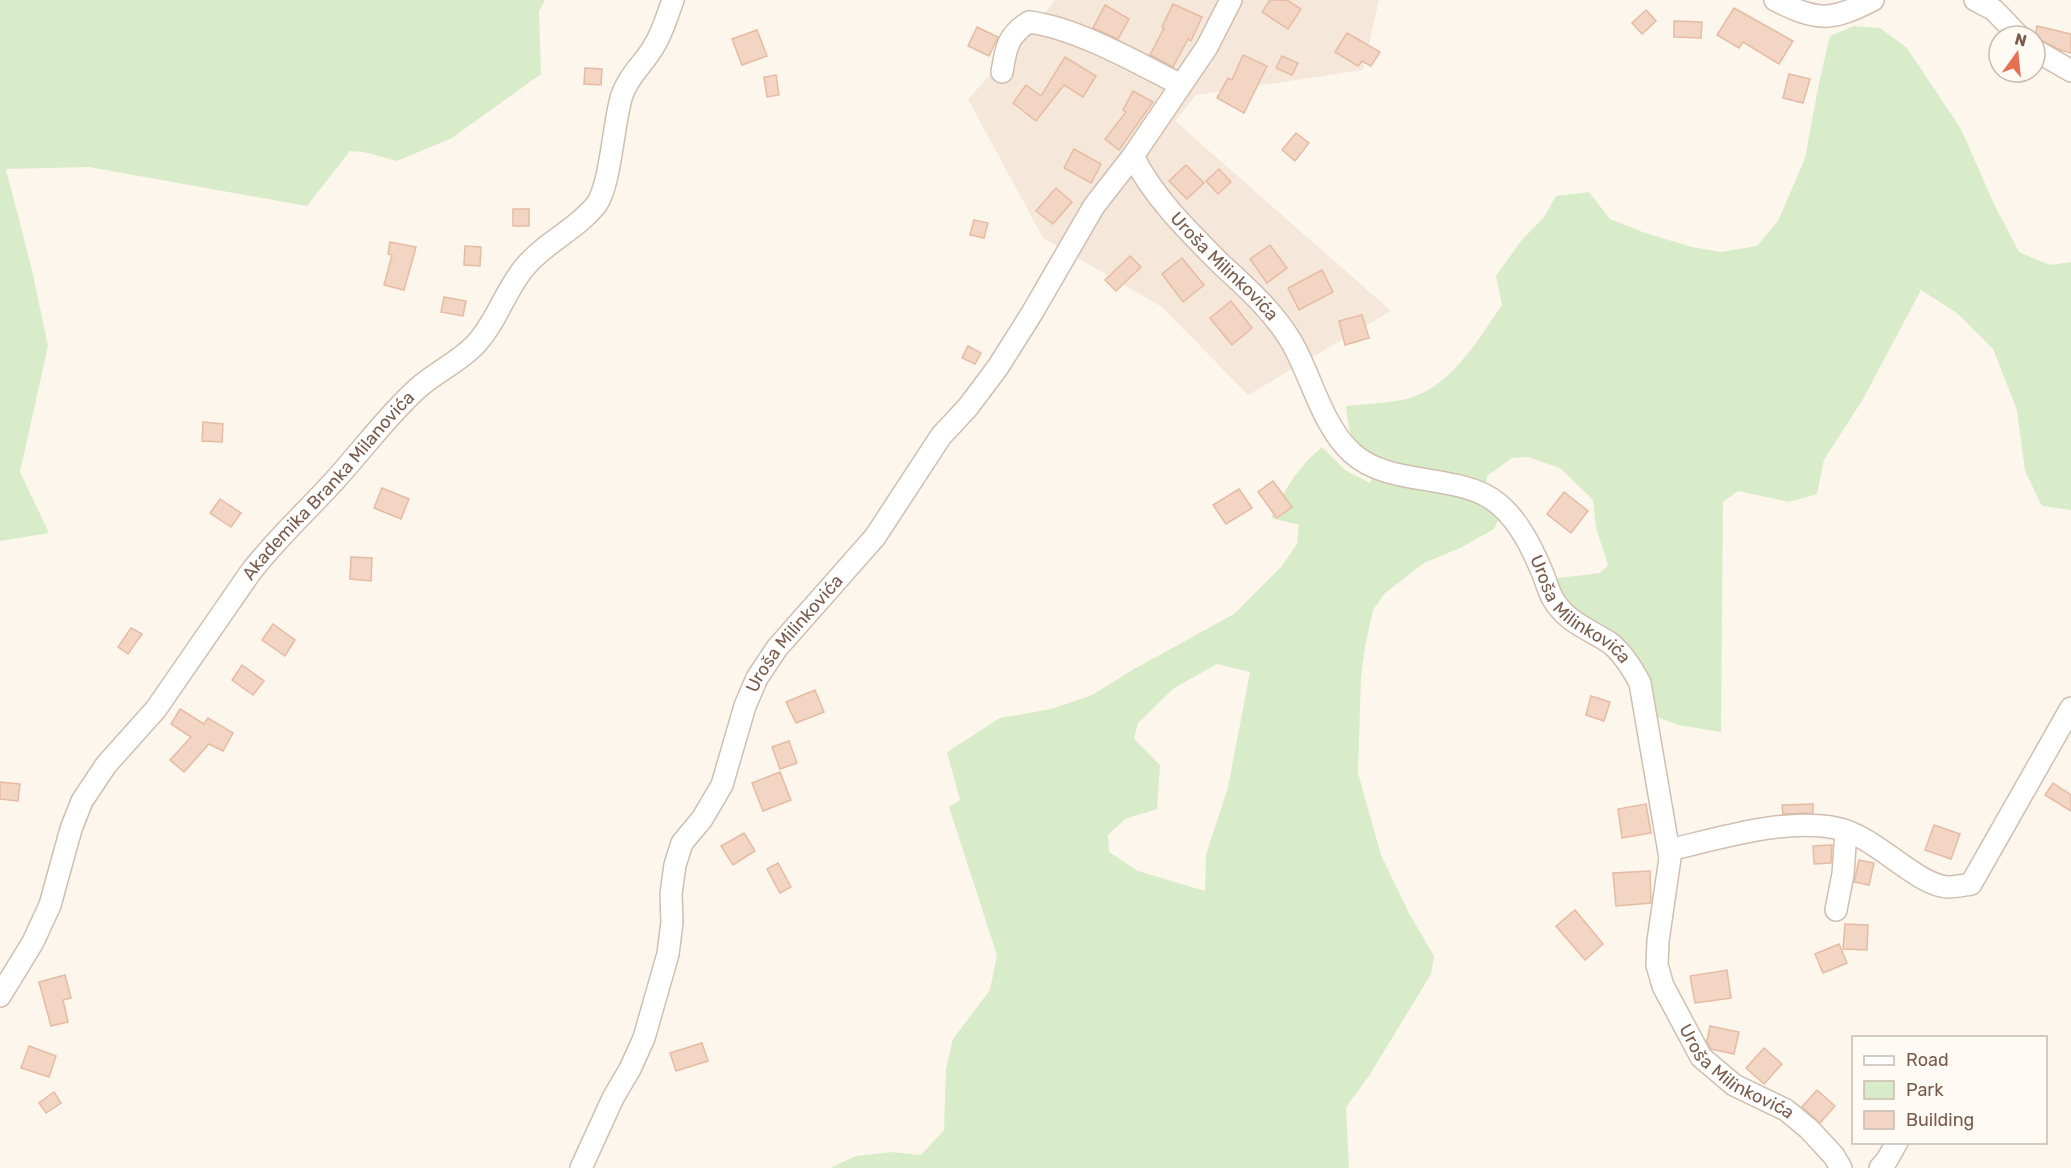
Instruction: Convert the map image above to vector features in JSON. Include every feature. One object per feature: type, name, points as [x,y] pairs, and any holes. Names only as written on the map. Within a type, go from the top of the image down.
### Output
[{"type":"street","name":"Akademika Branka Milanovića","points":[[0,996],[33,942],[50,905],[71,829],[82,801],[106,765],[156,709],[250,573],[267,551],[299,520],[418,388],[466,354],[476,344],[490,327],[524,268],[539,252],[583,219],[597,204],[604,188],[623,92],[639,65],[653,49],[662,32],[673,0]]},
{"type":"street","name":"Uroša Milinkovića","points":[[581,1168],[644,1038],[668,954],[675,865],[682,843],[702,819],[722,785],[745,706],[757,678],[777,648],[875,537],[941,436],[968,407],[998,367],[1094,206],[1132,156],[1207,47],[1231,0]]},
{"type":"street","points":[[1774,0],[1803,14],[1819,17],[1835,16],[1873,0]]},
{"type":"street","points":[[1975,0],[1994,10],[2007,24]]},
{"type":"street","points":[[1002,72],[1007,46],[1017,29],[1029,22],[1051,26],[1114,51],[1181,85]]},
{"type":"street","points":[[2047,57],[2071,71]]},
{"type":"street","name":"Uroša Milinkovića","points":[[1132,156],[1144,178],[1172,211],[1273,315],[1292,343],[1332,426],[1351,453],[1390,472],[1470,489],[1487,496],[1509,515],[1528,542],[1553,600],[1568,618],[1612,644],[1631,666],[1640,682],[1670,858],[1658,941],[1657,965],[1664,987],[1701,1057],[1734,1085],[1786,1110],[1809,1129],[1834,1156],[1841,1168]]},
{"type":"street","points":[[1669,850],[1752,831],[1800,826],[1836,828],[1856,834],[1926,880],[1947,887],[1971,884],[2071,708]]},
{"type":"street","points":[[1836,910],[1846,831]]},
{"type":"street","points":[[1880,1168],[1896,1144]]},
{"type":"shaded area","points":[[1055,0],[1379,0],[1363,70],[1196,95],[1175,121],[1391,311],[1248,395],[1162,307],[1043,238],[968,99],[1037,24]]},
{"type":"green space","points":[[0,0],[545,0],[539,11],[541,74],[452,138],[397,161],[364,152],[350,151],[307,206],[89,167],[6,169],[32,270],[48,346],[20,472],[49,533],[0,541]]},
{"type":"green space","points":[[1854,26],[1880,28],[1907,48],[1961,129],[1993,202],[2019,252],[2050,265],[2071,262],[2071,510],[2042,506],[2025,471],[2017,410],[1993,349],[1958,314],[1921,290],[1863,399],[1824,460],[1817,494],[1789,502],[1738,491],[1723,502],[1721,732],[1678,725],[1647,713],[1629,667],[1542,580],[1600,573],[1608,565],[1596,528],[1593,500],[1560,468],[1528,457],[1512,458],[1487,476],[1486,487],[1506,503],[1494,529],[1460,548],[1424,563],[1385,593],[1373,610],[1365,647],[1361,677],[1358,773],[1381,855],[1409,913],[1434,956],[1431,974],[1369,1076],[1346,1107],[1349,1168],[830,1168],[856,1156],[892,1152],[921,1155],[944,1130],[946,1069],[953,1039],[990,990],[997,955],[949,807],[960,800],[947,752],[1000,718],[1051,709],[1092,695],[1234,614],[1281,567],[1297,544],[1299,525],[1271,518],[1292,479],[1313,455],[1322,447],[1345,470],[1370,483],[1378,464],[1353,440],[1346,406],[1402,400],[1419,395],[1434,386],[1460,363],[1502,305],[1496,276],[1521,241],[1544,217],[1556,196],[1589,192],[1610,219],[1645,233],[1692,247],[1721,252],[1757,246],[1778,221],[1805,158],[1830,36]],"holes":[[[1217,664],[1250,672],[1228,787],[1206,855],[1205,891],[1138,871],[1109,852],[1108,835],[1125,819],[1157,809],[1160,765],[1134,739],[1138,723],[1174,688]]]},
{"type":"building","points":[[1270,0],[1287,0],[1301,9],[1288,29],[1262,12]]},
{"type":"building","points":[[1173,4],[1202,17],[1191,41],[1188,39],[1173,67],[1150,55]]},
{"type":"building","points":[[1105,5],[1129,19],[1118,39],[1093,28]]},
{"type":"building","points":[[1734,8],[1793,41],[1779,64],[1743,42],[1739,48],[1717,35]]},
{"type":"building","points":[[1646,10],[1656,21],[1642,34],[1632,23]]},
{"type":"building","points":[[1674,21],[1702,22],[1701,38],[1674,37]]},
{"type":"building","points":[[977,27],[998,37],[989,56],[968,46]]},
{"type":"building","points":[[2047,28],[2071,34],[2071,53],[2047,43]]},
{"type":"building","points":[[757,30],[767,56],[742,65],[732,39]]},
{"type":"building","points":[[1347,33],[1380,52],[1371,66],[1362,61],[1358,66],[1335,52]]},
{"type":"building","points":[[1243,55],[1267,66],[1244,113],[1217,98],[1228,78],[1232,80]]},
{"type":"building","points":[[1282,56],[1298,63],[1292,75],[1276,68]]},
{"type":"building","points":[[1065,57],[1096,76],[1083,97],[1064,85],[1036,121],[1013,103],[1026,85],[1041,96]]},
{"type":"building","points":[[585,68],[602,69],[601,85],[584,84]]},
{"type":"building","points":[[1789,74],[1810,79],[1803,103],[1783,98]]},
{"type":"building","points":[[776,75],[779,95],[767,97],[764,77]]},
{"type":"building","points":[[1133,91],[1153,102],[1119,150],[1105,139],[1126,112],[1123,110]]},
{"type":"building","points":[[1296,133],[1309,143],[1295,161],[1282,150]]},
{"type":"building","points":[[1074,149],[1101,164],[1091,183],[1064,168]]},
{"type":"building","points":[[1186,165],[1204,183],[1187,199],[1169,181]]},
{"type":"building","points":[[1219,169],[1231,182],[1218,194],[1206,181]]},
{"type":"building","points":[[1056,188],[1072,202],[1053,224],[1036,211]]},
{"type":"building","points":[[513,209],[529,209],[529,226],[513,226]]},
{"type":"building","points":[[974,220],[988,223],[984,238],[970,235]]},
{"type":"building","points":[[390,242],[416,247],[404,290],[384,285],[392,255],[388,254]]},
{"type":"building","points":[[1270,245],[1287,268],[1267,283],[1250,259]]},
{"type":"building","points":[[465,246],[481,247],[480,266],[464,265]]},
{"type":"building","points":[[1130,256],[1141,267],[1116,291],[1105,280]]},
{"type":"building","points":[[1182,258],[1204,285],[1183,302],[1162,274]]},
{"type":"building","points":[[1322,270],[1333,292],[1299,310],[1288,288]]},
{"type":"building","points":[[444,297],[466,301],[463,316],[441,312]]},
{"type":"building","points":[[1231,301],[1252,328],[1232,345],[1210,318]]},
{"type":"building","points":[[1362,315],[1369,338],[1345,345],[1339,321]]},
{"type":"building","points":[[968,346],[981,353],[975,364],[962,358]]},
{"type":"building","points":[[203,422],[223,424],[222,442],[202,441]]},
{"type":"building","points":[[1273,481],[1292,507],[1277,518],[1258,492]]},
{"type":"building","points":[[382,488],[409,499],[401,519],[374,508]]},
{"type":"building","points":[[1239,489],[1252,508],[1226,524],[1213,505]]},
{"type":"building","points":[[1564,492],[1588,511],[1571,533],[1547,514]]},
{"type":"building","points":[[220,499],[241,513],[231,527],[210,513]]},
{"type":"building","points":[[351,557],[372,558],[371,581],[350,579]]},
{"type":"building","points":[[273,624],[295,640],[285,656],[262,640]]},
{"type":"building","points":[[131,628],[142,634],[128,654],[118,647]]},
{"type":"building","points":[[242,665],[264,681],[253,695],[232,680]]},
{"type":"building","points":[[815,690],[824,712],[796,723],[786,702]]},
{"type":"building","points":[[1591,696],[1610,702],[1604,721],[1586,715]]},
{"type":"building","points":[[180,709],[204,724],[208,718],[233,733],[223,751],[209,744],[184,772],[170,760],[191,737],[171,724]]},
{"type":"building","points":[[789,741],[797,763],[780,769],[772,747]]},
{"type":"building","points":[[780,772],[791,800],[763,811],[752,783]]},
{"type":"building","points":[[0,782],[20,784],[18,801],[0,799]]},
{"type":"building","points":[[2053,783],[2071,795],[2071,811],[2045,795]]},
{"type":"building","points":[[1646,804],[1651,833],[1622,838],[1618,809]]},
{"type":"building","points":[[1813,804],[1813,813],[1783,814],[1782,805]]},
{"type":"building","points":[[1934,825],[1960,834],[1951,859],[1925,850]]},
{"type":"building","points":[[744,833],[755,851],[733,865],[721,846]]},
{"type":"building","points":[[1832,845],[1831,863],[1814,864],[1813,846]]},
{"type":"building","points":[[1859,860],[1874,863],[1869,885],[1854,882]]},
{"type":"building","points":[[778,863],[791,887],[780,893],[767,869]]},
{"type":"building","points":[[1650,871],[1651,903],[1616,906],[1613,873]]},
{"type":"building","points":[[1575,910],[1603,944],[1585,960],[1556,926]]},
{"type":"building","points":[[1845,924],[1868,925],[1867,950],[1843,949]]},
{"type":"building","points":[[1839,944],[1847,963],[1823,973],[1815,954]]},
{"type":"building","points":[[1727,970],[1731,998],[1695,1003],[1690,976]]},
{"type":"building","points":[[65,975],[71,998],[63,1000],[68,1022],[51,1026],[39,982]]},
{"type":"building","points":[[1710,1026],[1739,1032],[1734,1054],[1711,1049],[1707,1041]]},
{"type":"building","points":[[702,1043],[708,1061],[676,1071],[670,1053]]},
{"type":"building","points":[[29,1046],[56,1056],[49,1077],[21,1068]]},
{"type":"building","points":[[1764,1048],[1782,1064],[1764,1084],[1746,1068]]},
{"type":"building","points":[[1817,1090],[1835,1106],[1820,1123],[1802,1107]]},
{"type":"building","points":[[54,1092],[61,1103],[46,1113],[39,1103]]}]
